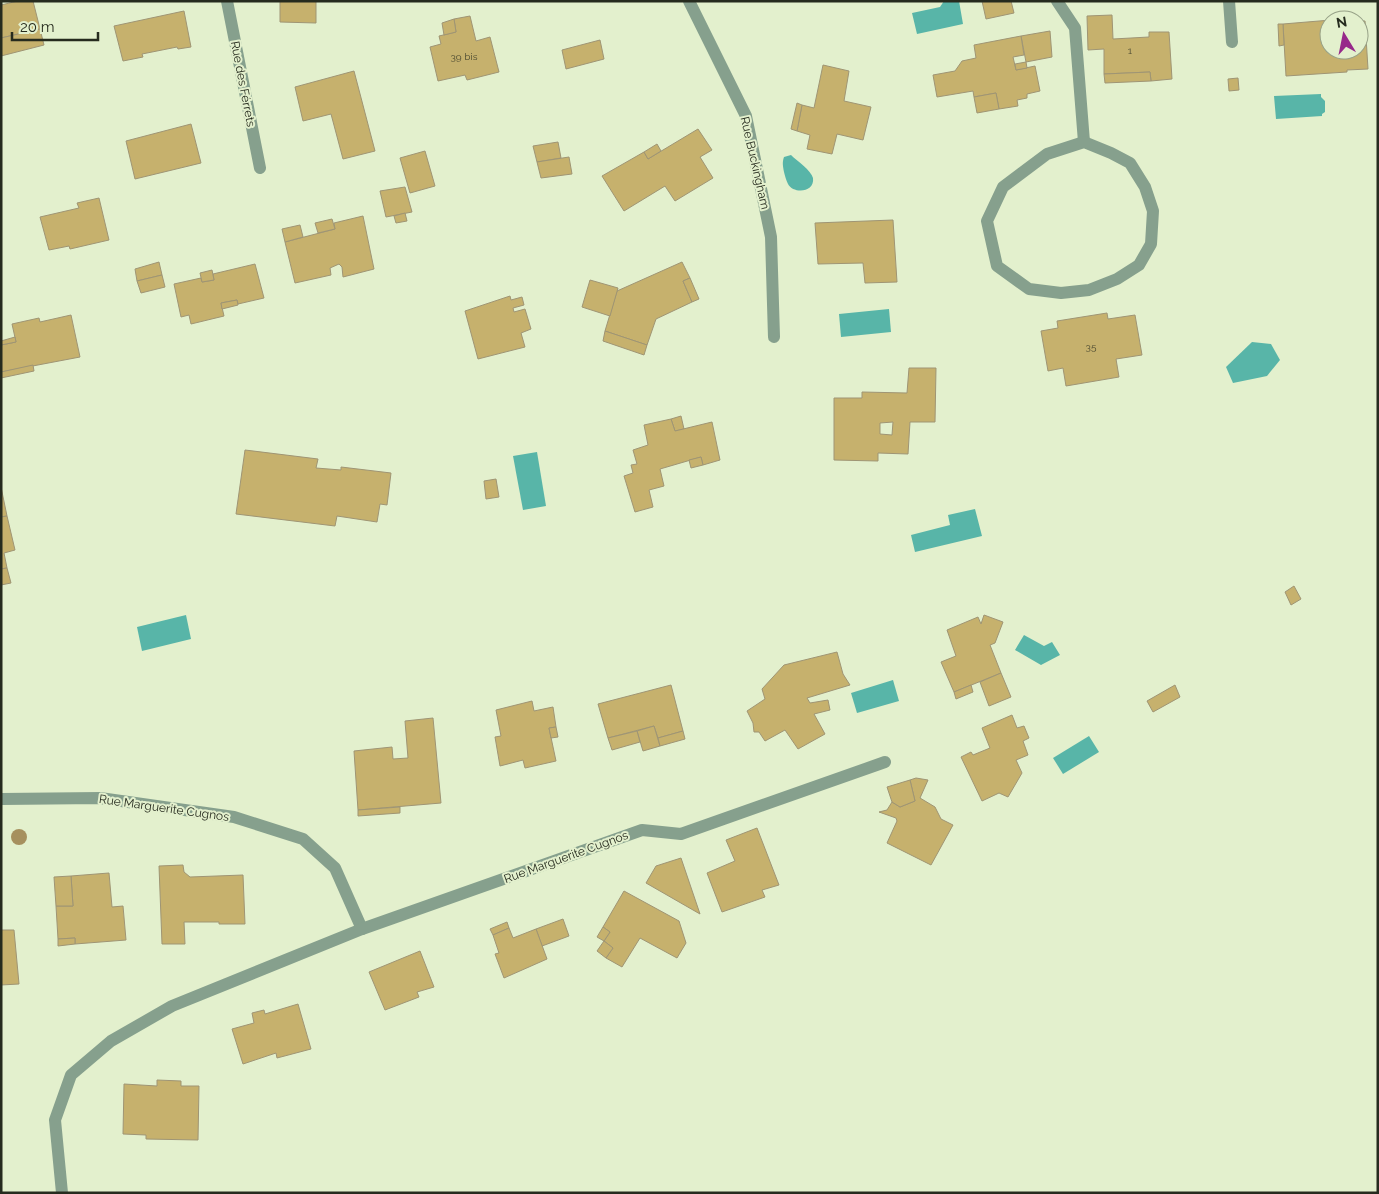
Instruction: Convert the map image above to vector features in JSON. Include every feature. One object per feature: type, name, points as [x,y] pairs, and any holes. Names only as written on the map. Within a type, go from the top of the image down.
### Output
[{"type":"street","name":"Rue des Férrets","points":[[227,1],[260,168]]},
{"type":"street","name":"Rue Buckingham","points":[[689,1],[746,116],[771,237],[774,337]]},
{"type":"street","points":[[1057,1],[1075,28],[1084,142]]},
{"type":"street","points":[[1230,1],[1232,42]]},
{"type":"street","points":[[1084,142],[1130,163],[1144,187],[1153,211],[1151,244],[1139,266],[1117,279],[1090,290],[1061,293],[1029,289],[997,266],[987,221],[1003,187],[1047,154],[1084,142]]},
{"type":"street","name":"Rue Marguerite Cugnos","points":[[62,1193],[55,1120],[71,1075],[111,1040],[172,1006],[362,929],[642,830],[681,834],[885,762]]},
{"type":"street","name":"Rue Marguerite Cugnos","points":[[1,799],[100,798],[234,817],[303,839],[334,868],[362,929]]},
{"type":"water","points":[[944,1],[959,1],[963,24],[917,34],[912,13],[940,7]]},
{"type":"water","points":[[1321,94],[1325,101],[1325,112],[1322,116],[1276,119],[1274,96]]},
{"type":"water","points":[[791,155],[812,175],[813,183],[811,187],[799,190],[794,189],[788,184],[783,161],[784,157]]},
{"type":"water","points":[[889,309],[891,332],[841,337],[839,314]]},
{"type":"water","points":[[1252,342],[1271,344],[1280,360],[1267,376],[1233,383],[1226,367]]},
{"type":"water","points":[[537,452],[546,506],[523,510],[513,456]]},
{"type":"water","points":[[975,509],[982,536],[915,552],[911,535],[950,525],[948,515]]},
{"type":"water","points":[[186,615],[191,639],[142,651],[137,627]]},
{"type":"water","points":[[1024,635],[1044,646],[1052,642],[1060,655],[1041,665],[1015,650]]},
{"type":"water","points":[[893,680],[899,701],[857,713],[851,693]]},
{"type":"water","points":[[1089,736],[1099,752],[1063,774],[1053,758]]},
{"type":"building","points":[[18,1],[33,1],[40,29],[1,38],[1,5]]},
{"type":"building","points":[[280,1],[316,1],[316,23],[280,22]]},
{"type":"building","points":[[982,1],[1011,1],[1014,13],[986,19]]},
{"type":"building","points":[[184,11],[191,47],[178,49],[177,47],[142,54],[143,57],[123,61],[114,26]]},
{"type":"building","points":[[1112,15],[1113,39],[1149,37],[1149,32],[1169,32],[1172,79],[1151,81],[1150,72],[1104,74],[1104,49],[1088,50],[1087,16]]},
{"type":"building","points":[[470,16],[476,41],[490,37],[499,72],[467,80],[465,75],[438,81],[430,47],[441,44],[439,36],[456,32],[454,19]]},
{"type":"building","points":[[454,19],[456,32],[444,35],[442,23]]},
{"type":"building","points":[[1319,21],[1319,60],[1367,60],[1368,69],[1286,76],[1283,24]]},
{"type":"building","points":[[1278,24],[1283,24],[1284,45],[1279,46]]},
{"type":"building","points":[[40,29],[44,45],[1,56],[1,38]]},
{"type":"building","points":[[1050,31],[1052,57],[1026,62],[1021,36]]},
{"type":"building","points":[[1021,36],[1024,55],[1013,57],[1016,70],[1035,66],[1040,91],[1027,94],[1027,98],[1017,100],[1018,106],[999,109],[996,93],[974,97],[973,91],[937,97],[933,75],[955,71],[962,61],[976,58],[974,45]]},
{"type":"building","points":[[600,40],[604,59],[566,69],[562,50]]},
{"type":"building","points":[[1026,62],[1027,68],[1016,70],[1015,64]]},
{"type":"building","points":[[823,65],[849,71],[844,101],[871,107],[863,140],[837,134],[832,154],[807,149],[810,135],[797,131],[802,105],[814,108]]},
{"type":"building","points":[[354,71],[375,151],[343,159],[331,114],[303,121],[295,87]]},
{"type":"building","points":[[1150,72],[1151,81],[1105,83],[1104,74]]},
{"type":"building","points":[[1238,78],[1239,90],[1229,91],[1228,79]]},
{"type":"building","points":[[996,93],[999,109],[977,113],[974,97]]},
{"type":"building","points":[[797,103],[802,105],[797,131],[791,129]]},
{"type":"building","points":[[191,124],[201,163],[135,179],[126,141]]},
{"type":"building","points":[[698,129],[712,150],[700,157],[713,178],[675,201],[665,186],[624,211],[602,176],[644,152],[648,159]]},
{"type":"building","points":[[558,142],[561,158],[537,162],[533,146]]},
{"type":"building","points":[[657,144],[661,151],[648,159],[644,152]]},
{"type":"building","points":[[425,151],[435,186],[410,193],[400,158]]},
{"type":"building","points":[[569,157],[572,174],[541,178],[537,162]]},
{"type":"building","points":[[405,187],[412,212],[386,217],[380,191]]},
{"type":"building","points":[[99,198],[109,240],[70,249],[69,246],[49,250],[40,217],[79,208],[77,203]]},
{"type":"building","points":[[405,213],[407,221],[396,223],[394,216]]},
{"type":"building","points":[[363,216],[374,269],[343,277],[342,267],[339,264],[330,268],[331,275],[295,283],[285,242],[335,229],[334,223]]},
{"type":"building","points":[[332,219],[335,229],[318,233],[315,223]]},
{"type":"building","points":[[893,220],[897,282],[865,283],[863,263],[818,264],[815,223]]},
{"type":"building","points":[[300,225],[303,237],[285,242],[282,229]]},
{"type":"building","points":[[159,262],[162,275],[137,281],[135,269]]},
{"type":"building","points":[[682,262],[690,278],[683,281],[692,302],[656,319],[647,345],[605,331],[617,291]]},
{"type":"building","points":[[255,264],[264,298],[238,304],[237,300],[221,303],[224,316],[191,324],[189,315],[181,317],[174,284],[201,278],[202,282],[214,280],[213,274]]},
{"type":"building","points":[[212,270],[214,280],[202,282],[200,273]]},
{"type":"building","points":[[162,275],[165,287],[141,293],[137,281]]},
{"type":"building","points":[[690,278],[699,299],[692,302],[683,281]]},
{"type":"building","points":[[590,280],[618,288],[610,316],[582,307]]},
{"type":"building","points":[[510,296],[511,300],[522,297],[524,305],[513,308],[514,312],[525,309],[531,329],[521,333],[525,347],[478,359],[465,311]]},
{"type":"building","points":[[237,300],[238,305],[222,309],[221,303]]},
{"type":"building","points":[[1107,313],[1108,319],[1135,315],[1142,355],[1116,359],[1119,377],[1066,386],[1063,368],[1048,371],[1041,331],[1058,328],[1057,321]]},
{"type":"building","points":[[71,315],[80,357],[1,372],[1,345],[16,342],[12,324],[39,318],[40,322]]},
{"type":"building","points":[[605,331],[647,345],[644,355],[603,341]]},
{"type":"building","points":[[15,337],[16,342],[1,345],[1,341]]},
{"type":"building","points":[[33,365],[34,371],[1,378],[1,372]]},
{"type":"building","points":[[909,368],[936,368],[935,422],[910,422],[908,454],[878,453],[878,461],[834,460],[834,398],[862,398],[862,392],[907,393]],"holes":[[[893,422],[892,435],[880,434],[880,423]]]},
{"type":"building","points":[[681,416],[684,429],[675,431],[671,419]]},
{"type":"building","points":[[671,419],[675,431],[712,422],[720,460],[703,465],[701,457],[660,469],[664,486],[649,490],[653,507],[635,512],[624,476],[633,473],[631,465],[637,464],[633,450],[648,445],[644,425]]},
{"type":"building","points":[[245,450],[318,459],[316,468],[341,470],[341,467],[391,473],[387,505],[380,504],[377,522],[337,516],[335,526],[236,514]]},
{"type":"building","points":[[701,457],[703,465],[691,468],[689,460]]},
{"type":"building","points":[[496,479],[499,497],[486,499],[484,481]]},
{"type":"building","points":[[1,487],[7,516],[1,517]]},
{"type":"building","points":[[7,516],[15,550],[4,553],[7,568],[1,569],[1,517]]},
{"type":"building","points":[[7,568],[11,583],[1,585],[1,569]]},
{"type":"building","points":[[1294,586],[1301,599],[1291,605],[1285,592]]},
{"type":"building","points":[[984,615],[1003,622],[995,643],[990,645],[1001,673],[954,692],[941,662],[956,656],[947,630],[978,617],[981,624]]},
{"type":"building","points":[[837,652],[843,674],[850,685],[807,698],[810,703],[828,700],[830,710],[814,714],[825,734],[798,749],[785,730],[765,741],[759,732],[754,732],[753,723],[747,711],[765,699],[762,689],[784,665]]},
{"type":"building","points":[[1001,673],[1011,697],[989,706],[980,682]]},
{"type":"building","points":[[671,685],[683,731],[658,738],[654,726],[608,738],[598,704]]},
{"type":"building","points":[[971,685],[973,692],[956,699],[954,692]]},
{"type":"building","points":[[1175,685],[1180,697],[1153,712],[1147,701]]},
{"type":"building","points":[[532,701],[534,711],[553,707],[556,727],[549,728],[556,761],[525,768],[523,760],[500,766],[495,737],[501,736],[496,710]]},
{"type":"building","points":[[1012,715],[1017,728],[1024,726],[1029,738],[1023,741],[1028,755],[1016,760],[1022,773],[1008,797],[999,793],[982,801],[961,757],[971,752],[973,755],[990,748],[982,728]]},
{"type":"building","points":[[433,718],[441,803],[358,810],[354,751],[392,747],[393,759],[408,758],[405,721]]},
{"type":"building","points":[[654,726],[660,746],[643,751],[637,731]]},
{"type":"building","points":[[556,727],[558,737],[551,738],[549,728]]},
{"type":"building","points":[[637,731],[640,742],[612,750],[608,738]]},
{"type":"building","points":[[683,731],[685,739],[660,746],[658,738]]},
{"type":"building","points":[[916,778],[928,780],[920,798],[935,807],[941,819],[953,825],[931,865],[887,843],[897,821],[896,818],[879,812],[887,810],[892,802],[900,807],[915,801],[910,780]]},
{"type":"building","points":[[910,780],[915,801],[900,807],[892,802],[887,787]]},
{"type":"building","points":[[400,807],[400,813],[358,816],[358,810]]},
{"type":"building","points":[[757,828],[779,885],[762,890],[765,897],[722,912],[707,873],[735,861],[726,840]]},
{"type":"building","points":[[681,858],[700,914],[646,883],[656,866]]},
{"type":"building","points":[[183,865],[184,872],[190,877],[243,875],[245,924],[184,922],[185,944],[162,944],[159,866]]},
{"type":"building","points":[[109,873],[112,907],[123,906],[126,940],[75,944],[75,938],[58,939],[56,906],[73,906],[71,876]]},
{"type":"building","points":[[71,876],[73,906],[56,906],[54,877]]},
{"type":"building","points":[[624,891],[679,921],[686,943],[677,958],[640,938],[622,967],[606,958],[613,948],[604,941],[610,932],[603,927]]},
{"type":"building","points":[[563,919],[569,936],[542,946],[536,929]]},
{"type":"building","points":[[507,922],[509,928],[493,935],[490,929]]},
{"type":"building","points":[[603,927],[610,932],[604,941],[597,937]]},
{"type":"building","points":[[509,928],[513,938],[536,929],[547,959],[504,978],[495,954],[499,953],[493,935]]},
{"type":"building","points":[[1,930],[14,930],[19,984],[1,985]]},
{"type":"building","points":[[75,938],[75,944],[58,946],[58,939]]},
{"type":"building","points":[[604,941],[613,948],[606,958],[597,951]]},
{"type":"building","points":[[420,951],[434,987],[417,992],[419,997],[385,1010],[369,972]]},
{"type":"building","points":[[298,1004],[311,1049],[277,1058],[276,1053],[243,1064],[232,1029],[254,1023],[252,1013],[264,1010],[265,1014]]},
{"type":"building","points":[[157,1080],[181,1081],[181,1086],[199,1086],[198,1140],[146,1139],[146,1135],[123,1134],[124,1084],[157,1086]]}]
